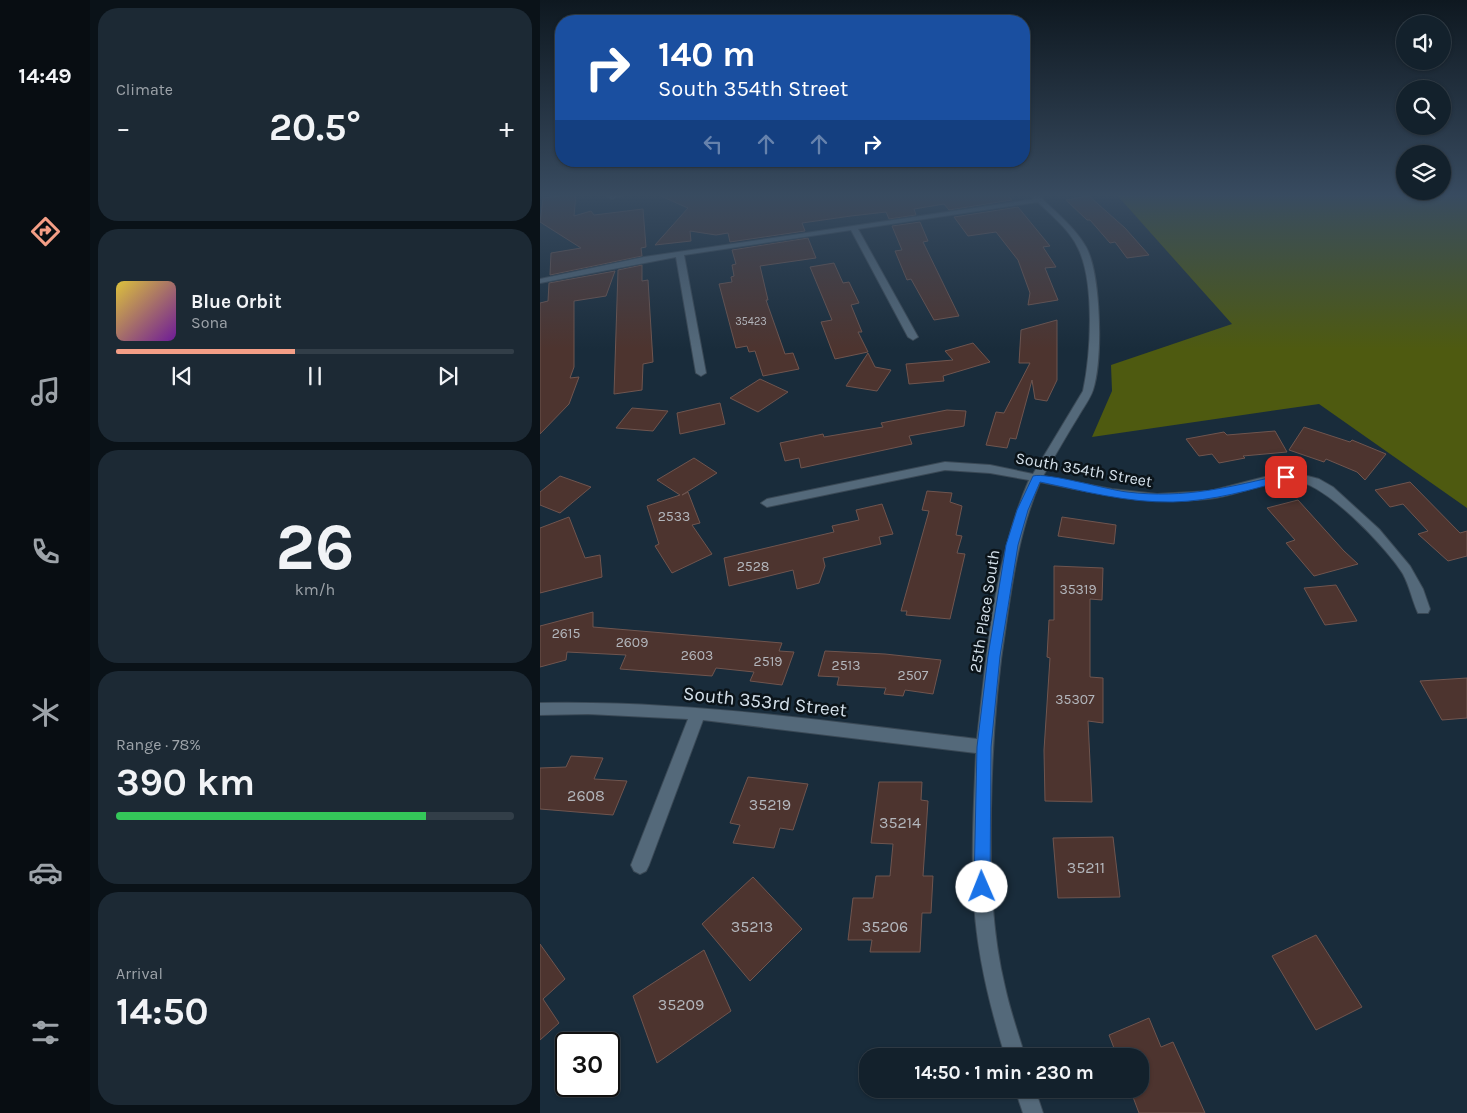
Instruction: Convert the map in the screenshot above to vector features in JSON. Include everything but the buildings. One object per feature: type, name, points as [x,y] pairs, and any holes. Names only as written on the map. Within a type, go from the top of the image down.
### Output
[{"type":"street","points":[[540,281],[614,264],[734,246]]},
{"type":"street","points":[[864,246],[913,337]]},
{"type":"street","name":"25th Place South","points":[[1012,1048],[1001,1012],[991,964],[983,905],[981,868],[984,747],[994,656],[1012,545],[1022,510],[1036,478],[1088,390],[1092,376],[1094,351],[1088,265],[1080,246]]},
{"type":"street","points":[[680,254],[701,373]]},
{"type":"street","name":"South 354th Street","points":[[767,502],[944,466],[990,468],[1127,495],[1172,498],[1210,495],[1286,477],[1315,482],[1329,490],[1353,510],[1398,558],[1414,581],[1423,609]]},
{"type":"street","name":"South 353rd Street","points":[[540,709],[588,708],[698,713],[984,747]]},
{"type":"street","points":[[640,865],[698,713]]},
{"type":"street","points":[[1028,1098],[1033,1113]]},
{"type":"green space","points":[[1162,246],[1467,246],[1467,508],[1319,404],[1092,437],[1112,391],[1111,365],[1232,324]]},
{"type":"route","points":[[982,887],[984,747],[994,656],[1012,545],[1022,510],[1036,478],[1143,498],[1172,498],[1224,493],[1266,480],[1286,477]]}]
